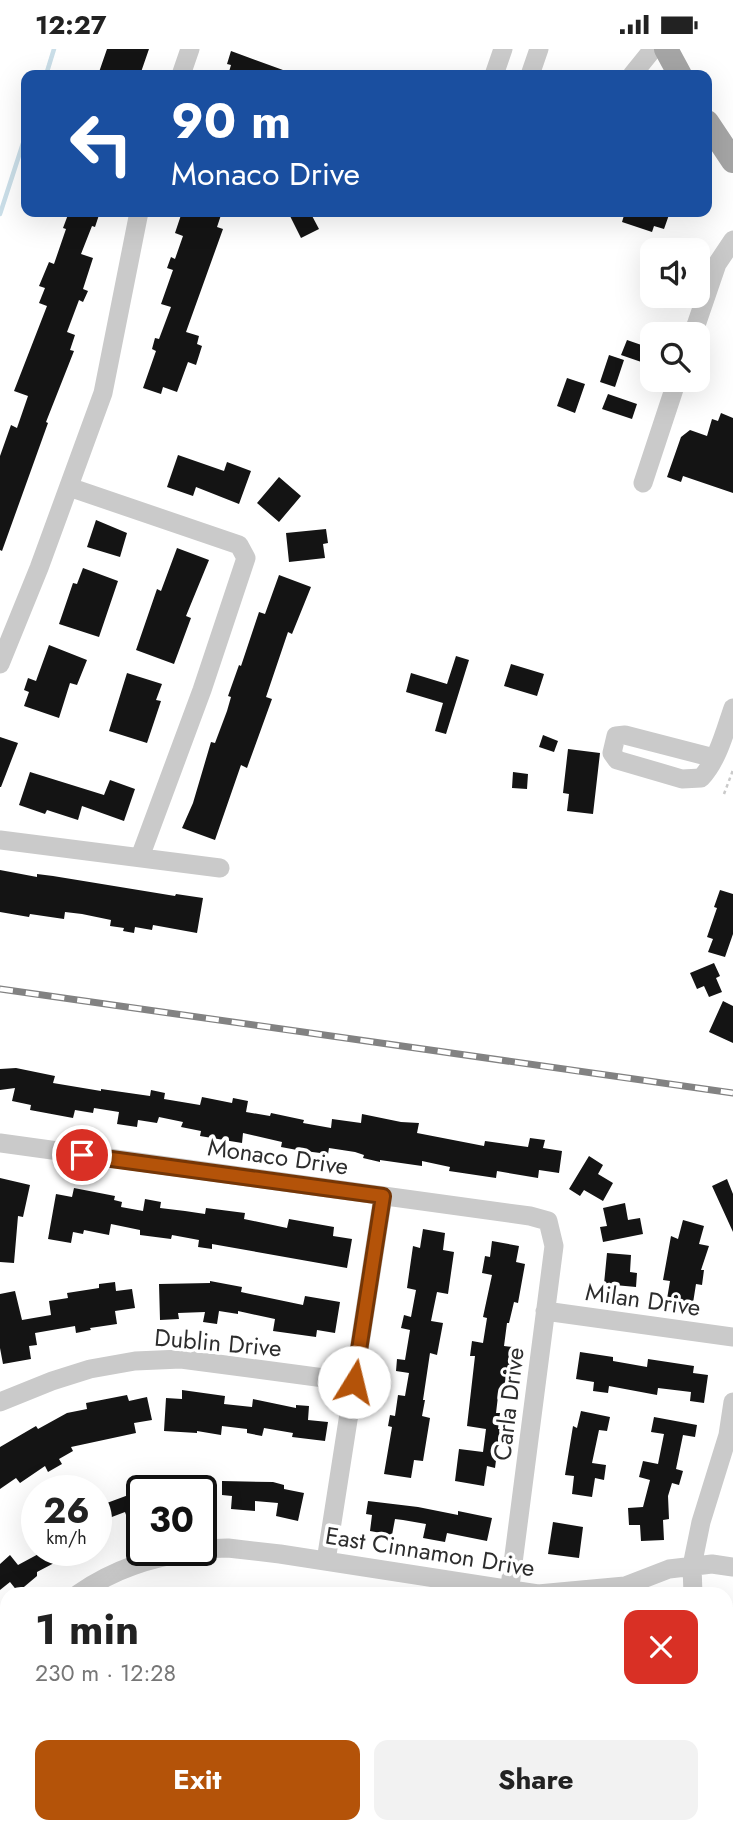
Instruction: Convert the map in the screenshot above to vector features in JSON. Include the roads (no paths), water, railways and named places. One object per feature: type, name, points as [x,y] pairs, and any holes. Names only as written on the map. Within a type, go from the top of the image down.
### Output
[{"type":"main road","points":[[666,49],[677,70]]},
{"type":"main road","points":[[712,130],[733,161]]},
{"type":"street","points":[[183,70],[190,49]]},
{"type":"street","points":[[496,70],[503,49]]},
{"type":"street","points":[[532,70],[539,49]]},
{"type":"street","points":[[636,70],[653,49]]},
{"type":"street","points":[[0,664],[39,568],[103,393],[138,217]]},
{"type":"street","points":[[697,322],[717,264],[729,253]]},
{"type":"street","points":[[643,483],[673,392]]},
{"type":"street","points":[[69,487],[239,545],[246,558],[202,690],[140,857]]},
{"type":"street","points":[[714,758],[733,708]]},
{"type":"street","points":[[0,840],[220,868]]},
{"type":"street","name":"Monaco Drive","points":[[0,1143],[530,1216],[548,1221]]},
{"type":"street","points":[[326,1561],[383,1196]]},
{"type":"street","name":"Carla Drive","points":[[510,1587],[554,1246],[548,1221]]},
{"type":"street","name":"Milan Drive","points":[[545,1311],[733,1337]]},
{"type":"street","name":"Dublin Drive","points":[[0,1402],[90,1369],[135,1361],[181,1359],[354,1382]]},
{"type":"street","points":[[693,1587],[692,1566],[701,1522],[728,1435],[733,1402]]},
{"type":"street","name":"East Cinnamon Drive","points":[[217,1548],[326,1561],[475,1587]]},
{"type":"street","name":"East Cinnamon Drive","points":[[616,1587],[669,1569],[712,1564],[733,1567]]},
{"type":"street","points":[[88,1587],[128,1566]]},
{"type":"waterway","points":[[48,70],[54,49]]},
{"type":"waterway","points":[[0,214],[21,149]]},
{"type":"railway","points":[[0,989],[733,1093]]}]
